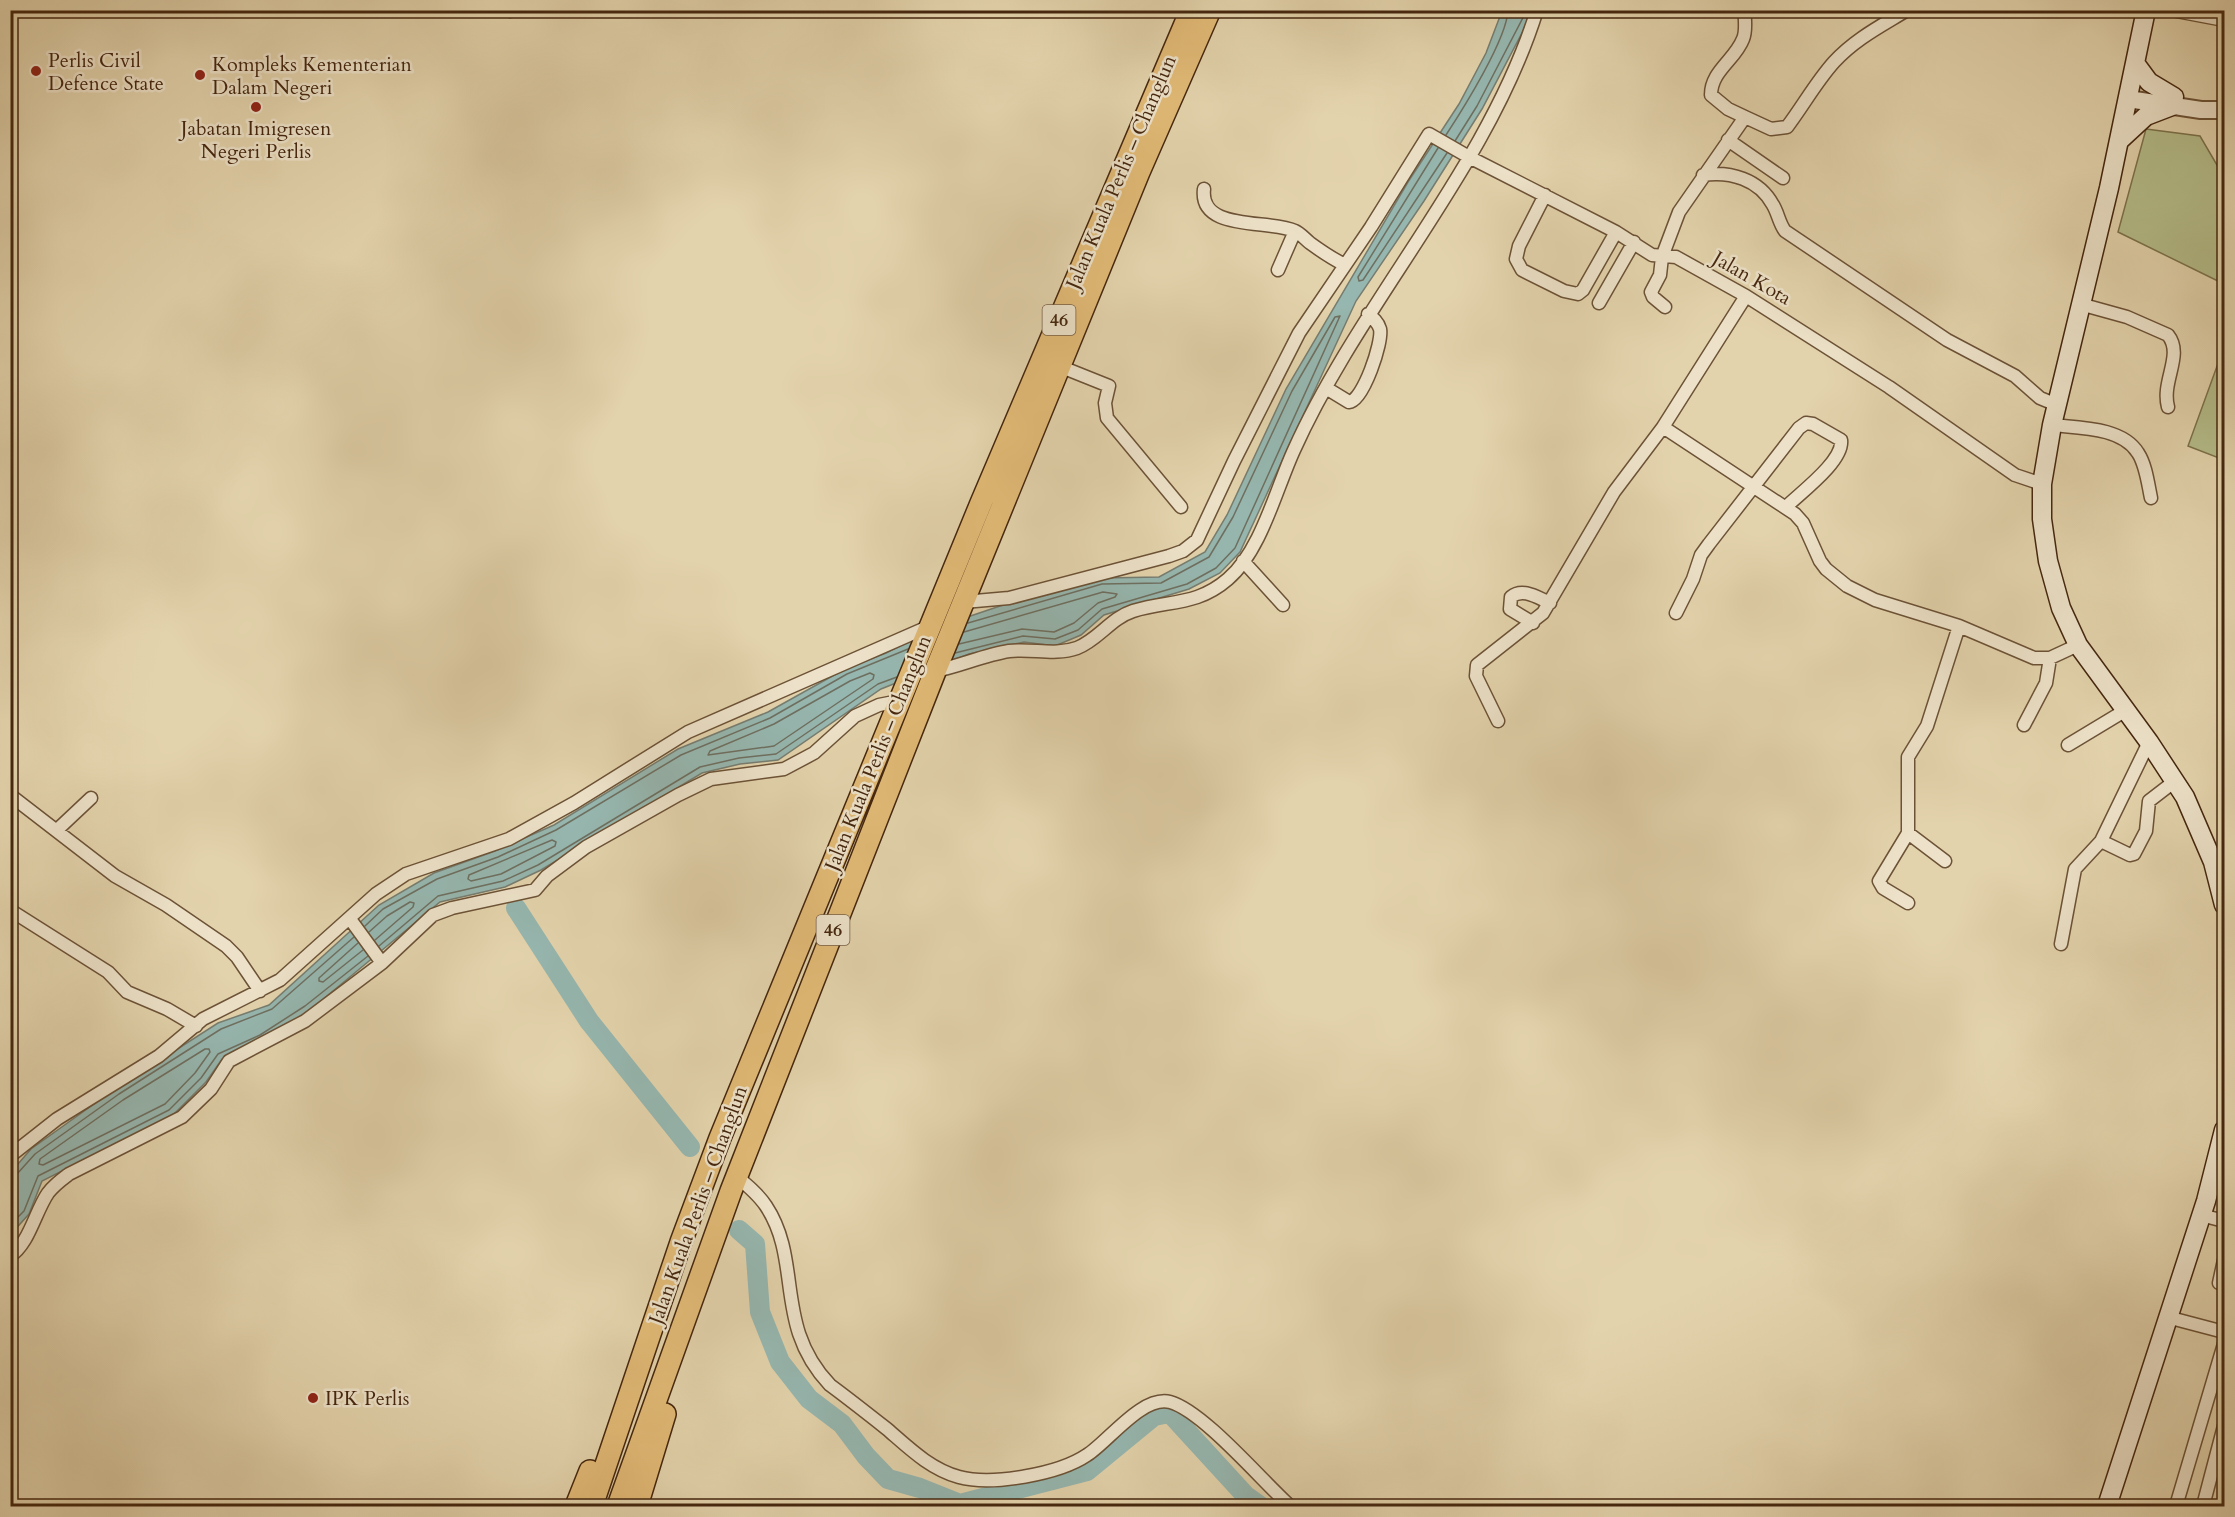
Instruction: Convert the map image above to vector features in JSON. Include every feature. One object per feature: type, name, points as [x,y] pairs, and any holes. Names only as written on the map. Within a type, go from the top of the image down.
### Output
[{"type":"highway","name":"Jalan Kuala Perlis – Changlun","points":[[592,1506],[677,1253],[710,1166],[929,628],[1156,87],[1191,10]]},
{"type":"highway","name":"Jalan Kuala Perlis – Changlun","points":[[618,1506],[727,1201],[935,670],[1139,172],[1210,10]]},
{"type":"highway","points":[[637,1506],[727,1201]]},
{"type":"highway","points":[[576,1506],[677,1253]]},
{"type":"main road","points":[[2146,10],[2120,140],[2052,425],[2042,484],[2042,519],[2048,561],[2061,608],[2078,645],[2175,781],[2196,819],[2223,893]]},
{"type":"main road","points":[[2120,140],[2146,116],[2173,102],[2149,82],[2135,63]]},
{"type":"main road","points":[[2107,1506],[2201,1215],[2224,1130]]},
{"type":"street","points":[[935,670],[1006,652],[1064,651],[1077,648],[1117,619],[1133,611],[1203,596],[1229,579],[1243,561],[1263,524],[1294,450],[1326,388],[1464,154],[1507,88],[1537,10]]},
{"type":"street","points":[[1745,10],[1743,41],[1720,68],[1711,86],[1711,95],[1719,103],[1771,129],[1787,127],[1820,80],[1846,50],[1875,28],[1907,10]]},
{"type":"street","points":[[2171,10],[2224,20]]},
{"type":"street","points":[[2129,94],[2173,102],[2202,103],[2218,110]]},
{"type":"street","points":[[1665,306],[1653,297],[1651,292],[1660,275],[1662,257],[1679,212],[1745,117]]},
{"type":"street","name":"Jalan Kota","points":[[1345,265],[1431,134],[1464,154],[1616,232],[1652,255],[1676,257],[1746,296],[1889,387],[2006,469],[2025,480],[2042,484]]},
{"type":"street","points":[[1728,140],[1783,178]]},
{"type":"street","points":[[1703,175],[1726,172],[1755,187],[1773,205],[1785,231],[1939,334],[2015,376],[2044,401],[2057,405]]},
{"type":"street","points":[[962,607],[1002,599],[1169,556],[1183,551],[1197,540],[1286,357],[1312,310],[1345,265],[1321,251],[1295,231],[1220,216],[1206,208],[1204,189]]},
{"type":"street","points":[[1545,195],[1519,246],[1516,259],[1522,270],[1564,291],[1578,294],[1583,290],[1616,232]]},
{"type":"street","points":[[1278,270],[1295,231]]},
{"type":"street","points":[[1599,303],[1634,242]]},
{"type":"street","points":[[1498,721],[1476,676],[1478,665],[1533,623],[1550,603],[1614,492],[1663,427],[1746,296]]},
{"type":"street","points":[[2080,304],[2127,317],[2168,335],[2174,350],[2173,364],[2165,388],[2168,407]]},
{"type":"street","points":[[1326,388],[1348,402],[1358,397],[1372,364],[1381,333],[1375,320],[1368,314]]},
{"type":"street","points":[[1059,366],[1109,386],[1105,403],[1107,417],[1181,507]]},
{"type":"street","points":[[1676,614],[1693,579],[1701,555],[1799,428],[1806,423],[1813,424],[1841,440],[1840,450],[1825,471],[1786,507]]},
{"type":"street","points":[[2052,425],[2102,431],[2134,447],[2142,460],[2151,498]]},
{"type":"street","points":[[1663,427],[1786,507],[1803,523],[1820,561],[1847,586],[1875,600],[1959,626],[2034,658],[2049,658],[2078,645]]},
{"type":"street","points":[[1243,561],[1283,605]]},
{"type":"street","points":[[1533,623],[1510,609],[1511,597],[1519,592],[1527,593],[1550,603]]},
{"type":"street","points":[[1908,903],[1883,888],[1880,880],[1908,833],[1908,757],[1927,726],[1959,626]]},
{"type":"street","points":[[10,1156],[48,1125],[144,1065],[217,1011],[260,991],[297,966],[352,922],[376,894],[406,874],[509,839],[574,803],[688,732],[929,628]]},
{"type":"street","points":[[2024,725],[2046,683],[2049,658]]},
{"type":"street","points":[[10,1256],[18,1251],[41,1205],[56,1184],[69,1174],[182,1117],[211,1089],[229,1061],[300,1025],[425,921],[441,911],[535,890],[562,864],[603,836],[696,786],[724,776],[784,769],[814,753],[855,716],[879,705],[900,699]]},
{"type":"street","points":[[2068,745],[2126,710]]},
{"type":"street","points":[[2061,944],[2073,874],[2101,841],[2149,742]]},
{"type":"street","points":[[2101,841],[2130,855],[2134,854],[2146,831],[2149,801],[2175,781]]},
{"type":"street","points":[[10,795],[115,876],[166,904],[226,946],[237,957],[260,991]]},
{"type":"street","points":[[57,830],[91,798]]},
{"type":"street","points":[[1908,833],[1945,861]]},
{"type":"street","points":[[10,910],[108,972],[127,992],[160,1005],[196,1026]]},
{"type":"street","points":[[352,922],[380,960]]},
{"type":"street","points":[[727,1201],[756,1193],[773,1220],[782,1248],[797,1334],[816,1370],[830,1384],[933,1465],[960,1477],[980,1479],[1017,1477],[1060,1468],[1088,1455],[1140,1410],[1154,1404],[1171,1402],[1191,1413],[1214,1433],[1290,1506]]},
{"type":"street","points":[[2201,1215],[2224,1221]]},
{"type":"street","points":[[2219,1283],[2224,1260]]},
{"type":"street","points":[[2167,1317],[2223,1336],[2176,1506]]},
{"type":"street","points":[[2203,1506],[2224,1426]]},
{"type":"green space","points":[[2146,129],[2200,136],[2224,177],[2224,284],[2118,232]]},
{"type":"green space","points":[[2224,347],[2224,460],[2188,446]]},
{"type":"water","points":[[1502,11],[1533,12],[1482,109],[1424,201],[1356,301],[1240,552],[1220,573],[1189,589],[1104,615],[1081,635],[1055,646],[1024,642],[969,654],[881,689],[778,760],[740,764],[702,773],[541,870],[505,887],[440,902],[309,1011],[263,1040],[222,1059],[206,1082],[173,1115],[42,1181],[29,1214],[11,1234],[11,1172],[31,1149],[115,1089],[218,1023],[269,1005],[379,905],[434,873],[495,851],[554,825],[678,749],[768,712],[845,669],[886,653],[938,627],[1000,606],[1102,578],[1159,577],[1205,552],[1227,515],[1286,389],[1408,182],[1459,104],[1486,53]]},
{"type":"waterway","points":[[516,908],[589,1021],[690,1147]]},
{"type":"waterway","points":[[739,1230],[755,1244],[760,1312],[780,1362],[809,1399],[842,1424],[866,1456],[888,1479],[920,1488],[960,1504],[1087,1471],[1154,1416],[1170,1413],[1246,1496],[1260,1506]]},
{"type":"place","name":"Perlis Civil Defence State","points":[[36,71]]},
{"type":"place","name":"Kompleks Kementerian Dalam Negeri","points":[[200,75]]},
{"type":"place","name":"Jabatan Imigresen Negeri Perlis","points":[[256,107]]},
{"type":"place","name":"IPK Perlis","points":[[313,1398]]}]
